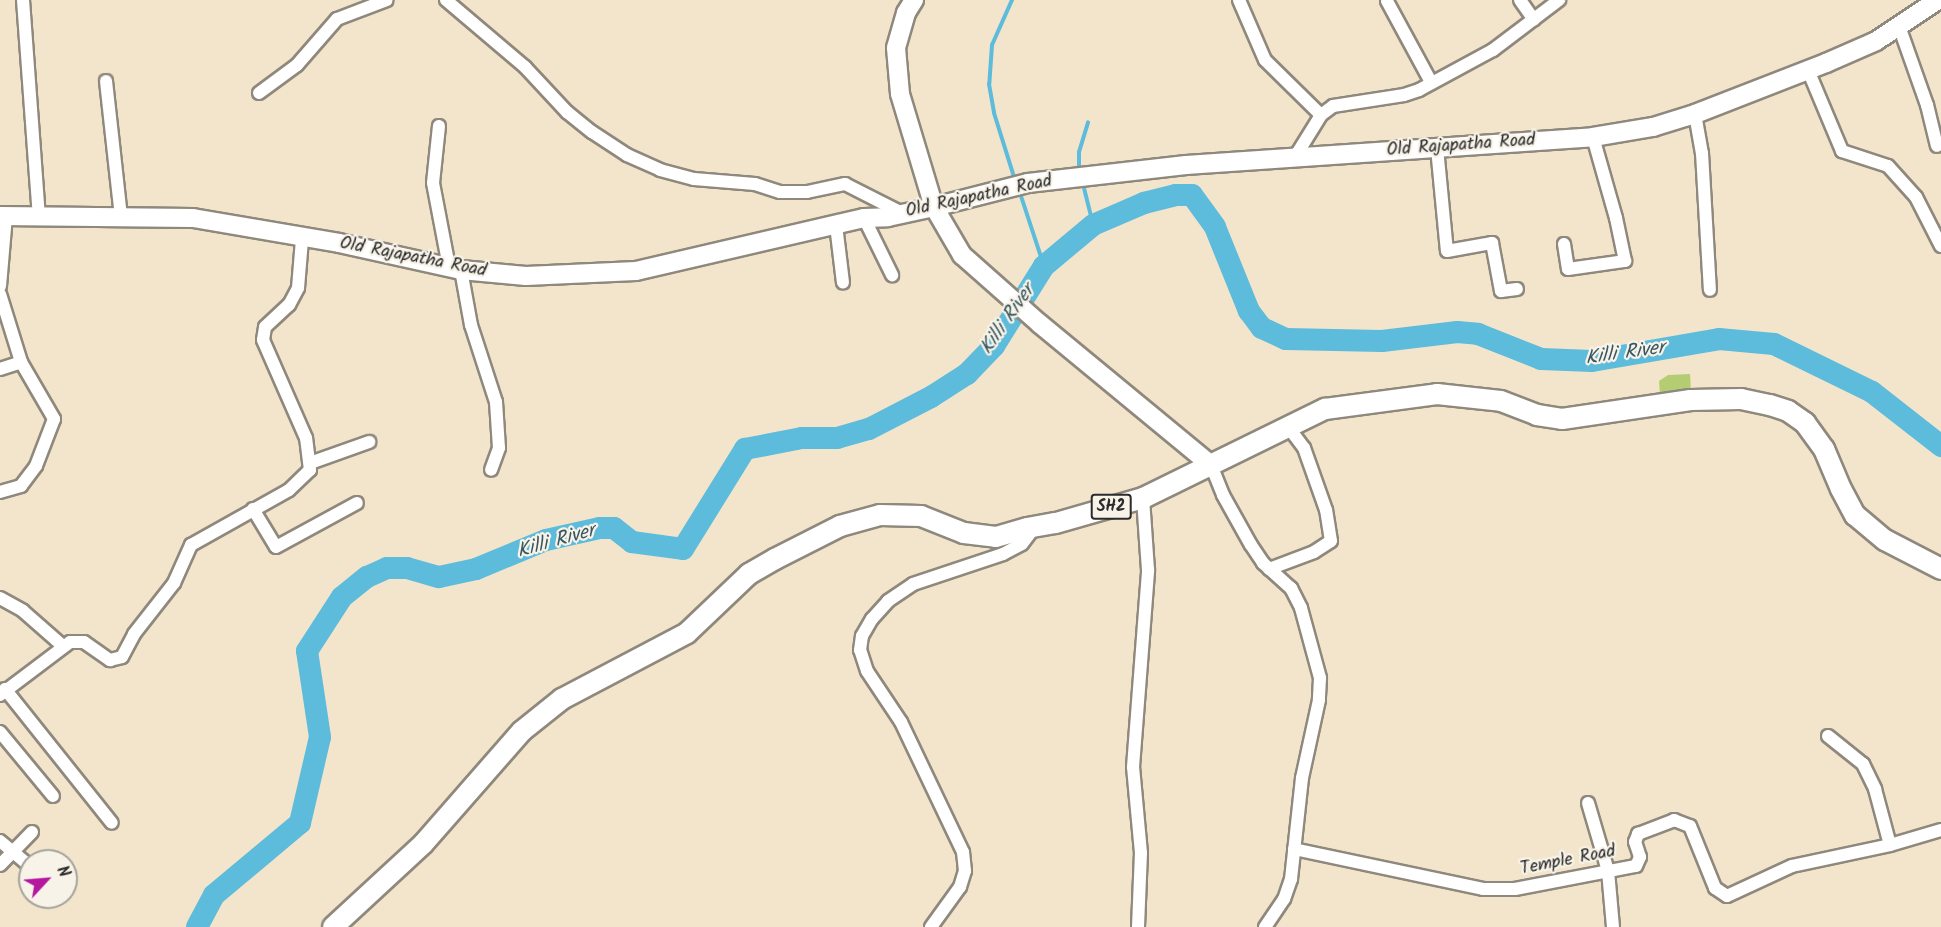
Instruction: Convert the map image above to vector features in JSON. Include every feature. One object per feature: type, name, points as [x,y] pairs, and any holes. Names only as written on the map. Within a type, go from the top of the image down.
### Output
[{"type":"main road","points":[[914,0],[906,13],[896,48],[900,94],[934,207],[963,255],[1040,324],[1210,465]]},
{"type":"main road","name":"Old Rajapatha Road","points":[[3,216],[193,218],[339,243],[455,268],[526,276],[636,271],[864,218],[904,214],[1000,188],[1028,183],[1186,165],[1593,137],[1653,127],[1695,114],[1876,41],[1938,0]]},
{"type":"main road","name":"SH2","points":[[333,927],[423,844],[522,731],[562,699],[687,633],[749,574],[775,559],[840,526],[880,515],[921,516],[964,533],[996,537],[1035,526],[1056,523],[1143,498],[1325,409],[1437,394],[1501,401],[1537,415],[1562,419],[1691,400],[1741,399],[1760,403],[1788,411],[1805,423],[1824,449],[1841,489],[1856,515],[1885,540],[1941,569]]},
{"type":"street","points":[[23,0],[39,216]]},
{"type":"street","points":[[260,93],[297,65],[337,19],[387,0]]},
{"type":"street","points":[[447,0],[525,67],[567,112],[627,155],[660,170],[694,179],[755,184],[780,192],[807,192],[845,184],[904,214]]},
{"type":"street","points":[[1239,0],[1265,60],[1321,115]]},
{"type":"street","points":[[1520,0],[1534,20]]},
{"type":"street","points":[[1294,157],[1321,115],[1333,106],[1404,95],[1492,50],[1559,0]]},
{"type":"street","points":[[1387,1],[1431,82]]},
{"type":"street","points":[[1899,26],[1927,105],[1937,146]]},
{"type":"street","points":[[1808,70],[1842,150],[1888,166],[1916,197],[1941,246]]},
{"type":"street","points":[[106,81],[121,217]]},
{"type":"street","points":[[1695,114],[1702,153],[1710,290]]},
{"type":"street","points":[[439,126],[433,183],[471,325],[496,402],[499,448],[491,470]]},
{"type":"street","points":[[1564,244],[1568,269],[1625,261],[1616,218],[1593,137]]},
{"type":"street","points":[[1437,148],[1447,251],[1492,243],[1501,291],[1517,289]]},
{"type":"street","points":[[0,286],[3,216]]},
{"type":"street","points":[[864,218],[892,276]]},
{"type":"street","points":[[836,225],[843,283]]},
{"type":"street","points":[[112,823],[3,692],[70,642],[84,642],[110,660],[122,657],[134,634],[174,583],[191,545],[303,479],[310,470],[306,438],[263,340],[265,327],[289,305],[298,288],[302,238]]},
{"type":"street","points":[[0,294],[21,362],[54,419],[36,466],[21,486],[0,492]]},
{"type":"street","points":[[0,369],[21,362]]},
{"type":"street","points":[[1269,569],[1314,552],[1331,541],[1326,510],[1304,448],[1288,427]]},
{"type":"street","points":[[310,463],[369,442]]},
{"type":"street","points":[[1210,465],[1245,535],[1269,569],[1291,588],[1301,608],[1320,678],[1319,700],[1302,778],[1291,879],[1284,899],[1265,927]]},
{"type":"street","points":[[1138,927],[1141,853],[1133,767],[1148,570],[1143,498]]},
{"type":"street","points":[[253,509],[276,547],[357,503]]},
{"type":"street","points":[[932,927],[960,887],[965,871],[963,852],[901,722],[867,671],[860,651],[862,636],[872,619],[888,601],[913,584],[1003,554],[1022,543],[1035,526]]},
{"type":"street","points":[[0,598],[23,611],[63,646]]},
{"type":"street","points":[[0,732],[53,796]]},
{"type":"street","points":[[1828,736],[1863,764],[1875,789],[1890,845]]},
{"type":"street","points":[[1588,803],[1608,871],[1613,927]]},
{"type":"street","name":"Temple Road","points":[[1294,849],[1483,889],[1515,889],[1636,866],[1640,857],[1635,842],[1638,834],[1674,820],[1690,826],[1715,888],[1727,896],[1792,866],[1890,845],[1941,830]]},
{"type":"street","points":[[0,865],[32,832]]},
{"type":"street","points":[[0,841],[18,856]]},
{"type":"green space","points":[[1690,374],[1691,391],[1660,394],[1659,381],[1668,375]]},
{"type":"waterway","points":[[1012,0],[992,45],[989,84],[994,113],[1015,180]]},
{"type":"waterway","points":[[1079,166],[1079,152],[1088,122]]},
{"type":"waterway","points":[[1084,188],[1093,225]]},
{"type":"waterway","points":[[1019,190],[1044,266]]},
{"type":"waterway","name":"Killi River","points":[[197,927],[214,895],[300,823],[320,737],[307,651],[342,597],[367,577],[387,568],[407,568],[439,577],[476,569],[546,540],[600,528],[614,528],[632,542],[683,549],[745,449],[802,438],[837,438],[869,429],[931,397],[967,374],[994,346],[1044,266],[1093,225],[1144,203],[1176,195],[1192,195],[1215,227],[1249,311],[1262,328],[1286,339],[1382,341],[1457,332],[1478,334],[1541,359],[1592,361],[1719,339],[1774,344],[1872,392],[1941,446]]}]
